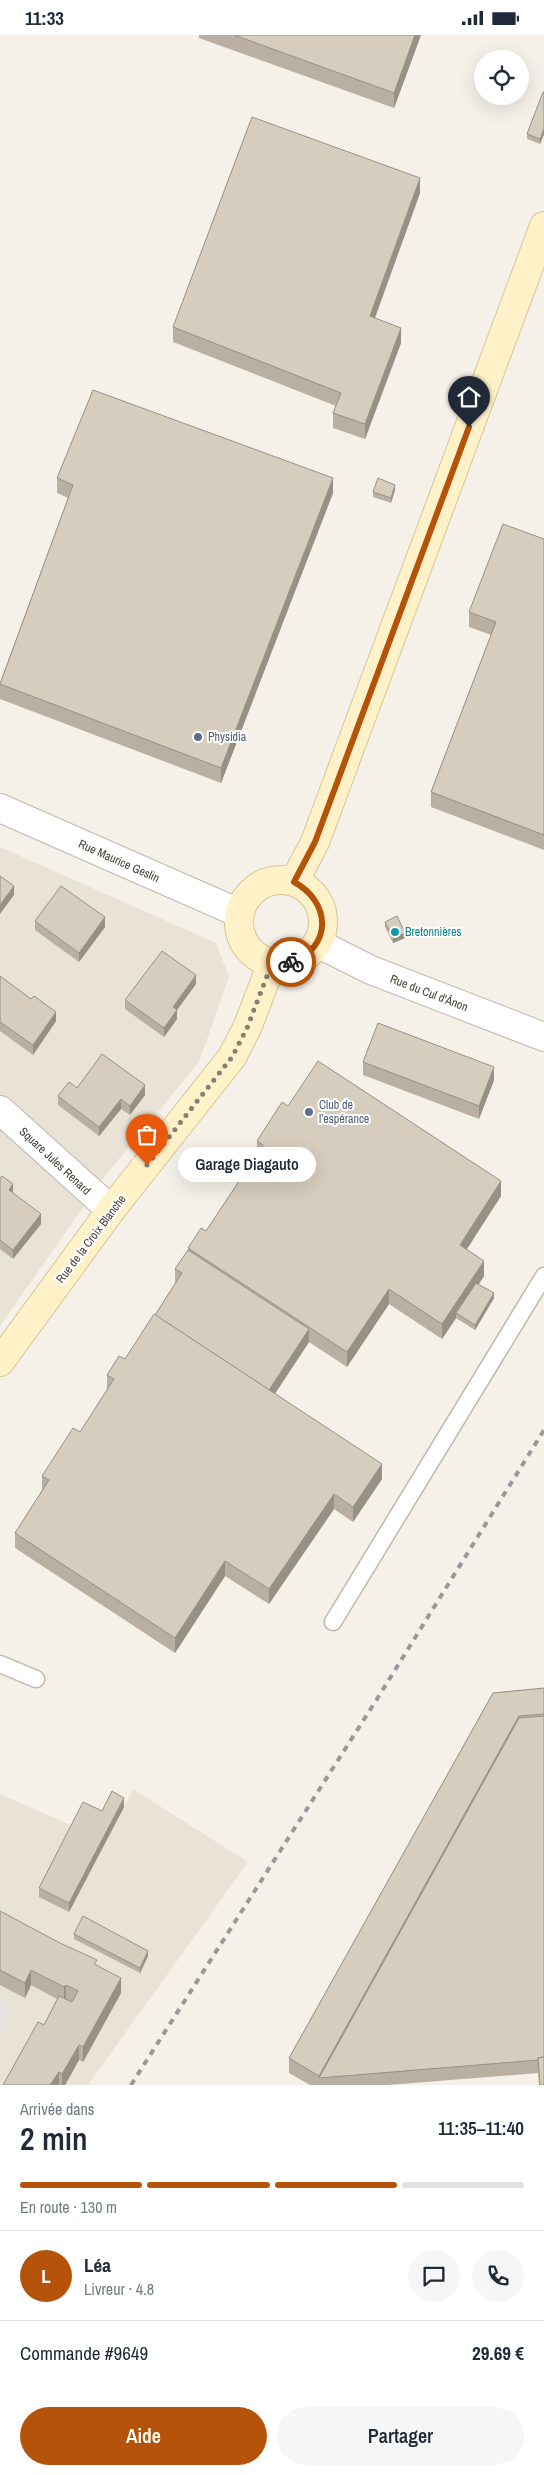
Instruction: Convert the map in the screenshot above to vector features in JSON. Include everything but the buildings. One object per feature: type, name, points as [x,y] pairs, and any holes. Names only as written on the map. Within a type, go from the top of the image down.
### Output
[{"type":"street","points":[[294,882],[315,842],[544,225]]},
{"type":"street","name":"Rue Maurice Geslin","points":[[0,808],[240,913]]},
{"type":"street","points":[[282,879],[294,882],[307,889],[318,903],[322,915],[322,929],[317,943],[302,958],[287,963],[272,963],[262,960],[251,951],[242,939],[239,925],[240,913],[245,899],[259,885],[282,879]]},
{"type":"street","name":"Rue du Cul d'Ânon","points":[[317,943],[379,973],[544,1037]]},
{"type":"street","name":"Rue de la Croix Blanche","points":[[0,1362],[111,1210],[232,1057],[247,1028],[272,963]]},
{"type":"street","name":"Square Jules Renard","points":[[0,1110],[111,1210]]},
{"type":"lane","points":[[333,1622],[544,1276]]},
{"type":"lane","points":[[0,1664],[36,1679]]},
{"type":"shaded area","points":[[0,847],[216,943],[229,977],[199,1062],[105,1176],[0,1326]]},
{"type":"shaded area","points":[[133,1789],[248,1862],[88,2085],[0,2085],[0,1794],[75,1827],[102,1821],[112,1801],[124,1807]]},
{"type":"shaded area","points":[[0,1999],[14,2006],[0,2034]]},
{"type":"railway","points":[[131,2085],[377,1699],[544,1430]]},
{"type":"way so far","points":[[147,1165],[232,1057],[247,1028],[272,963],[291,962]]},
{"type":"place","name":"Physidia","points":[[198,737]]},
{"type":"place","name":"Bretonnières","points":[[395,932]]},
{"type":"place","name":"Club de l’espérance","points":[[309,1112]]},
{"type":"place","name":"Garage Diagauto","points":[[147,1165]]},
{"type":"route","points":[[291,962],[302,958],[317,943],[322,929],[322,915],[318,903],[307,889],[294,882],[315,842],[469,427]]}]
